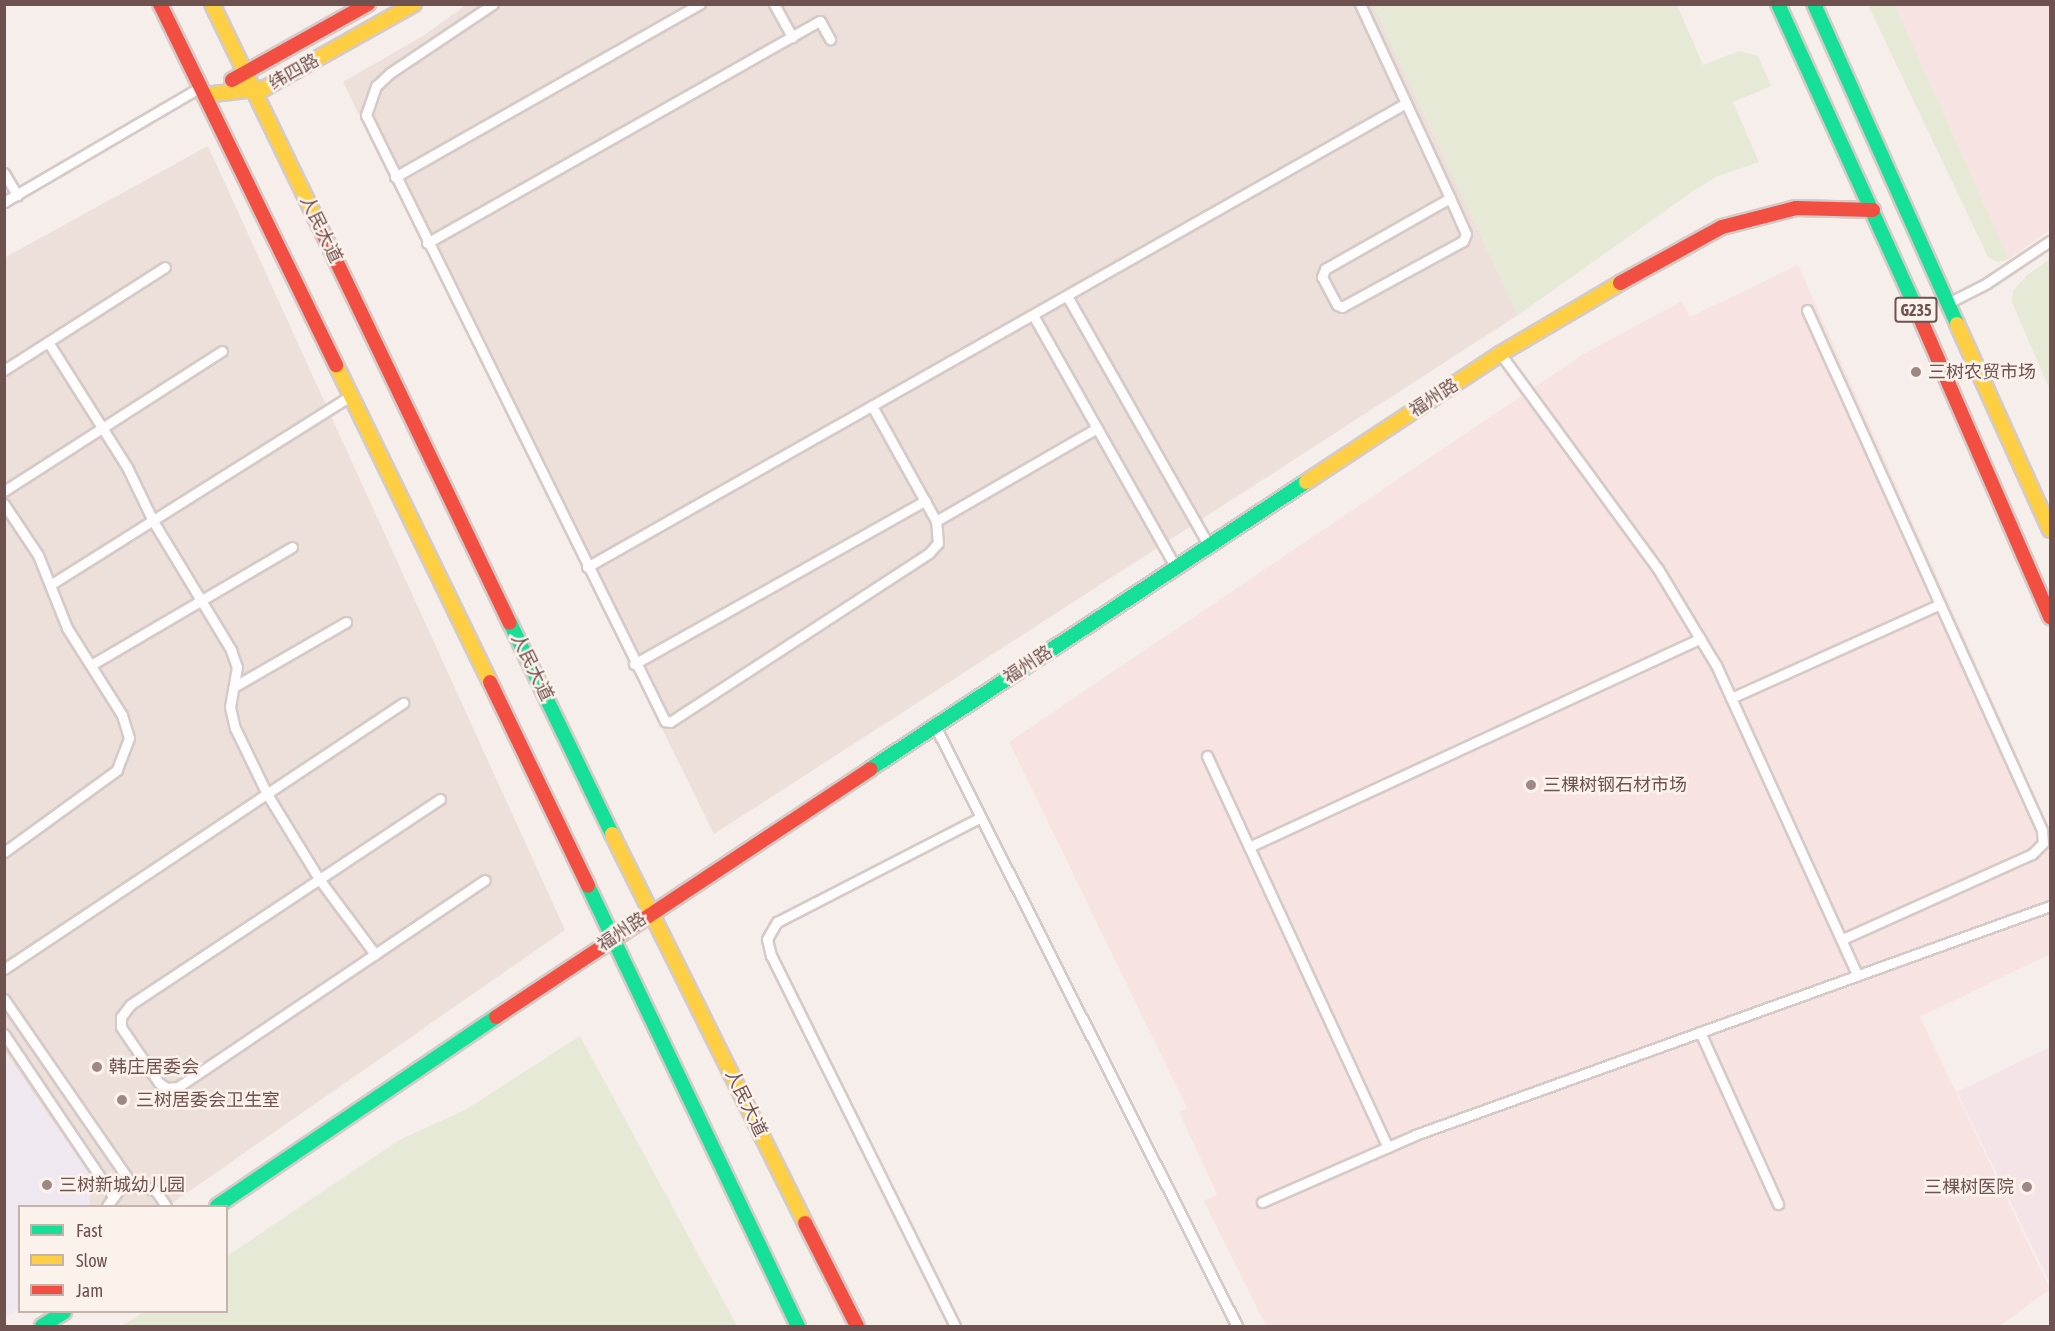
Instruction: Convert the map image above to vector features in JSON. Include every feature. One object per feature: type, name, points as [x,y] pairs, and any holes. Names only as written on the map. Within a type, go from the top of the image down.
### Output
[{"type":"main road","points":[[160,4],[351,395],[798,1326]]},
{"type":"main road","name":"人民大道","points":[[212,4],[651,913],[857,1326]]},
{"type":"main road","name":"纬四路","points":[[202,91],[245,73],[368,4]]},
{"type":"main road","name":"纬四路","points":[[202,91],[255,92],[414,4]]},
{"type":"main road","name":"G235","points":[[1778,4],[1873,210],[1924,314],[2050,617]]},
{"type":"main road","name":"G235","points":[[1814,4],[1943,305],[2050,530]]},
{"type":"main road","name":"福州路","points":[[218,1205],[651,913],[1500,354],[1671,252],[1722,227],[1796,208],[1873,210]]},
{"type":"main road","points":[[42,1326],[61,1313]]},
{"type":"lane","points":[[493,4],[376,86],[366,115],[394,177],[657,713],[670,722],[929,553],[940,537],[936,521],[872,406]]},
{"type":"lane","points":[[394,177],[700,4]]},
{"type":"lane","points":[[774,4],[792,37]]},
{"type":"lane","points":[[1360,4],[1450,198],[1466,234],[1463,241],[1342,307],[1337,305],[1322,277],[1324,269],[1450,198]]},
{"type":"lane","points":[[427,243],[820,21],[830,39]]},
{"type":"lane","points":[[4,202],[202,91]]},
{"type":"lane","points":[[587,567],[1406,103]]},
{"type":"lane","points":[[4,173],[17,195]]},
{"type":"lane","points":[[1943,305],[1987,283],[2050,241]]},
{"type":"lane","points":[[4,370],[165,267]]},
{"type":"lane","points":[[1067,296],[1209,546]]},
{"type":"lane","points":[[1806,310],[2042,830],[2043,843],[2032,854],[1841,940]]},
{"type":"lane","points":[[1033,315],[1176,568]]},
{"type":"lane","points":[[48,342],[127,467],[153,521],[231,650],[237,667],[237,685],[230,707],[235,728],[267,794],[319,879],[375,954]]},
{"type":"lane","points":[[4,491],[222,351]]},
{"type":"lane","points":[[1500,354],[1658,569],[1700,639],[1731,698],[1857,975]]},
{"type":"lane","points":[[50,585],[351,395]]},
{"type":"lane","points":[[936,521],[1097,428]]},
{"type":"lane","points":[[634,664],[925,501]]},
{"type":"lane","points":[[4,504],[38,555],[67,628],[127,727],[126,749],[117,770],[4,852]]},
{"type":"lane","points":[[91,665],[292,547]]},
{"type":"lane","points":[[1731,698],[1940,604]]},
{"type":"lane","points":[[237,685],[346,622]]},
{"type":"lane","points":[[1249,847],[1700,639]]},
{"type":"lane","points":[[4,969],[403,703]]},
{"type":"lane","points":[[935,726],[1237,1326]]},
{"type":"lane","points":[[1207,756],[1388,1147]]},
{"type":"lane","points":[[440,799],[129,1005],[121,1017],[121,1027],[159,1083],[167,1088],[178,1087],[485,880]]},
{"type":"lane","points":[[955,1326],[771,956],[767,939],[777,922],[981,817]]},
{"type":"lane","points":[[1262,1202],[1388,1147],[2050,906]]},
{"type":"lane","points":[[4,999],[133,1186]]},
{"type":"lane","points":[[1700,1032],[1778,1204]]},
{"type":"lane","points":[[4,1034],[112,1195]]},
{"type":"lane","points":[[107,1205],[112,1195],[121,1187],[133,1186],[156,1191],[165,1205]]},
{"type":"shaded area","points":[[466,5],[1373,5],[1518,315],[714,834],[343,82],[423,36]]},
{"type":"shaded area","points":[[1895,5],[2050,5],[2050,230],[2009,259]]},
{"type":"shaded area","points":[[208,146],[565,930],[169,1205],[90,1205],[89,1174],[5,1052],[4,258]]},
{"type":"shaded area","name":"三棵树钢石材市场","points":[[1798,265],[2050,829],[2050,954],[1920,1017],[2050,1289],[2000,1326],[1266,1326],[1204,1201],[1217,1194],[1179,1112],[1187,1108],[1009,742],[1582,355],[1682,301],[1690,317]]},
{"type":"shaded area","name":"三棵树医院","points":[[2050,1047],[2050,1283],[1957,1092]]},
{"type":"shaded area","name":"三树新城幼儿园","points":[[4,1052],[89,1174],[90,1196],[90,1205],[18,1205],[18,1309],[5,1319]]},
{"type":"green space","points":[[1373,5],[1677,5],[1703,65],[1739,51],[1758,56],[1771,86],[1733,102],[1759,162],[1718,176],[1696,189],[1518,315]]},
{"type":"green space","points":[[1868,5],[1895,5],[2009,259],[1997,262],[1988,257]]},
{"type":"green space","points":[[2050,259],[2050,390],[2012,302],[2013,291],[2027,275]]},
{"type":"green space","points":[[580,1036],[737,1326],[121,1326],[142,1313],[228,1313],[228,1255],[401,1139],[465,1110]]},
{"type":"traffic: fast","points":[[1778,4],[1917,311]]},
{"type":"traffic: fast","points":[[1814,4],[1957,324]]},
{"type":"traffic: fast","points":[[870,769],[1306,482]]},
{"type":"traffic: fast","points":[[510,623],[612,834]]},
{"type":"traffic: fast","points":[[588,886],[798,1326]]},
{"type":"traffic: fast","points":[[218,1205],[496,1017]]},
{"type":"traffic: fast","points":[[42,1326],[62,1313]]},
{"type":"traffic: slow","points":[[212,4],[319,225]]},
{"type":"traffic: slow","points":[[204,95],[265,88],[414,4]]},
{"type":"traffic: slow","points":[[1306,482],[1500,354],[1620,283]]},
{"type":"traffic: slow","points":[[1957,324],[2050,530]]},
{"type":"traffic: slow","points":[[336,365],[490,682]]},
{"type":"traffic: slow","points":[[612,834],[805,1223]]},
{"type":"traffic: jam","points":[[160,4],[336,365]]},
{"type":"traffic: jam","points":[[232,80],[368,4]]},
{"type":"traffic: jam","points":[[1620,283],[1722,227],[1796,208],[1873,210]]},
{"type":"traffic: jam","points":[[319,225],[510,623]]},
{"type":"traffic: jam","points":[[1917,311],[2050,617]]},
{"type":"traffic: jam","points":[[490,682],[588,886]]},
{"type":"traffic: jam","points":[[496,1017],[870,769]]},
{"type":"traffic: jam","points":[[805,1223],[857,1326]]},
{"type":"place","name":"三树农贸市场","points":[[1916,372]]},
{"type":"place","name":"三棵树钢石材市场","points":[[1531,785]]},
{"type":"place","name":"韩庄居委会","points":[[97,1067]]},
{"type":"place","name":"三树居委会卫生室","points":[[122,1100]]},
{"type":"place","name":"三树新城幼儿园","points":[[47,1185]]},
{"type":"place","name":"三棵树医院","points":[[2027,1187]]}]
